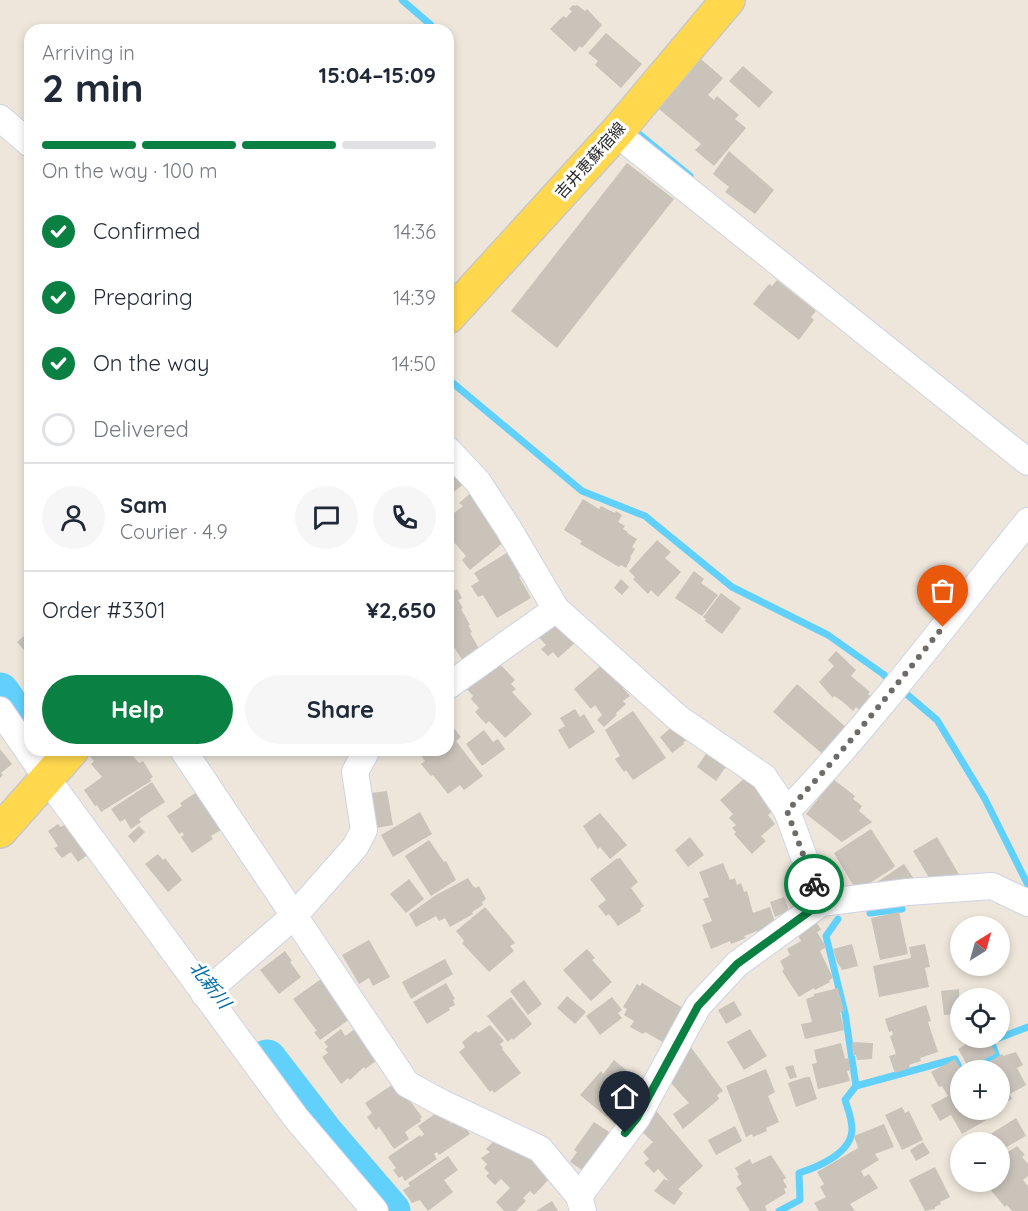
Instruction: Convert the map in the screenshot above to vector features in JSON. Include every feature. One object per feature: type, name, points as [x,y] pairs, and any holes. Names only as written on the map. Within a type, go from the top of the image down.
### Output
[{"type":"main road","name":"吉井恵蘇宿線","points":[[454,310],[616,133],[728,0]]},
{"type":"main road","points":[[0,831],[61,762]]},
{"type":"street","points":[[0,118],[24,139]]},
{"type":"street","points":[[616,133],[1028,462]]},
{"type":"street","points":[[454,457],[477,482],[502,519],[556,609],[678,718],[764,777],[787,811],[821,903]]},
{"type":"street","points":[[787,811],[820,777],[895,687],[1028,521]]},
{"type":"street","points":[[454,682],[556,609]]},
{"type":"street","points":[[0,710],[24,730]]},
{"type":"street","points":[[187,756],[407,1084],[540,1149],[581,1203],[637,1118],[698,1006],[737,964],[821,903],[908,892],[992,886],[1025,901]]},
{"type":"street","points":[[213,986],[295,915],[356,847],[364,830],[355,772],[364,756]]},
{"type":"street","points":[[61,762],[213,986],[296,1118],[375,1211]]},
{"type":"building","points":[[573,5],[585,11],[587,9],[602,25],[582,48],[580,46],[575,52],[550,29],[563,16],[566,18],[572,11],[569,9]]},
{"type":"building","points":[[606,33],[642,64],[621,88],[595,65],[598,61],[588,53]]},
{"type":"building","points":[[696,55],[723,78],[708,95],[714,100],[717,96],[739,115],[735,119],[746,128],[714,166],[695,150],[701,144],[653,104]]},
{"type":"building","points":[[743,66],[773,92],[759,108],[729,81]]},
{"type":"building","points":[[729,151],[774,190],[755,214],[725,192],[729,187],[713,174]]},
{"type":"building","points":[[627,163],[674,199],[557,348],[511,311]]},
{"type":"building","points":[[777,280],[816,311],[811,317],[814,320],[799,340],[753,304],[769,284],[772,286]]},
{"type":"building","points":[[454,472],[464,484],[454,492]]},
{"type":"building","points":[[472,492],[504,542],[470,570],[462,560],[466,556],[454,542],[454,513],[463,506],[459,503]]},
{"type":"building","points":[[583,499],[599,509],[601,506],[622,515],[618,522],[625,526],[623,529],[627,533],[637,539],[632,547],[635,549],[626,568],[621,565],[619,567],[580,544],[582,541],[564,530]]},
{"type":"building","points":[[657,540],[671,552],[665,558],[681,572],[658,597],[651,590],[648,594],[633,579],[635,577],[629,571]]},
{"type":"building","points":[[510,551],[524,574],[519,577],[531,598],[497,618],[483,595],[478,597],[471,586],[479,581],[474,573]]},
{"type":"building","points":[[694,571],[704,579],[701,583],[718,595],[702,616],[675,598]]},
{"type":"building","points":[[621,579],[629,587],[622,595],[614,588]]},
{"type":"building","points":[[457,589],[462,598],[458,600],[463,608],[461,609],[470,625],[468,625],[472,632],[470,633],[482,654],[465,664],[454,647],[454,591]]},
{"type":"building","points":[[721,593],[741,608],[722,634],[703,617]]},
{"type":"building","points":[[556,618],[577,641],[558,658],[553,652],[548,656],[541,649],[546,645],[533,631]]},
{"type":"building","points":[[24,636],[24,650],[17,642]]},
{"type":"building","points":[[836,651],[856,670],[851,676],[870,692],[868,694],[874,699],[862,712],[856,707],[853,711],[842,701],[834,696],[833,698],[819,682],[834,666],[828,660]]},
{"type":"building","points":[[496,660],[515,680],[511,684],[516,689],[512,692],[532,714],[505,738],[489,721],[486,724],[475,712],[479,708],[471,699],[473,696],[464,686]]},
{"type":"building","points":[[604,663],[626,686],[623,688],[630,696],[623,701],[626,704],[616,713],[617,715],[604,727],[597,720],[602,715],[595,705],[591,709],[574,689]]},
{"type":"building","points":[[797,684],[848,729],[825,756],[773,712]]},
{"type":"building","points":[[575,709],[580,717],[584,714],[595,732],[569,749],[558,730],[565,726],[560,718]]},
{"type":"building","points":[[633,711],[666,758],[633,780],[615,759],[620,756],[605,730]]},
{"type":"building","points":[[674,725],[686,740],[672,753],[660,737]]},
{"type":"building","points":[[454,728],[461,737],[456,741],[483,776],[464,790],[460,785],[448,794],[421,764],[425,761],[422,756],[454,756]]},
{"type":"building","points":[[484,730],[493,742],[498,739],[505,749],[482,766],[466,744]]},
{"type":"building","points":[[710,748],[729,762],[716,781],[697,767]]},
{"type":"building","points":[[0,749],[12,764],[1,773],[3,775],[0,778]]},
{"type":"building","points":[[89,756],[133,756],[139,763],[143,761],[153,777],[151,781],[101,812],[84,790],[102,777],[91,764],[94,761]]},
{"type":"building","points":[[748,775],[775,809],[768,815],[775,824],[761,836],[766,841],[752,854],[734,834],[736,832],[732,828],[736,825],[729,818],[733,814],[720,800]]},
{"type":"building","points":[[833,779],[855,796],[853,799],[862,806],[859,811],[872,822],[842,842],[806,814],[822,794],[820,792]]},
{"type":"building","points":[[152,782],[165,802],[139,819],[141,822],[131,829],[125,819],[120,822],[111,809]]},
{"type":"building","points":[[200,790],[214,811],[210,813],[221,830],[211,836],[213,839],[192,853],[181,837],[184,835],[182,832],[179,834],[167,816],[182,806],[180,803]]},
{"type":"building","points":[[387,791],[393,825],[376,828],[370,793]]},
{"type":"building","points":[[420,812],[432,834],[393,857],[381,835]]},
{"type":"building","points":[[600,813],[627,845],[610,859],[600,847],[598,849],[583,826]]},
{"type":"building","points":[[68,822],[90,853],[78,862],[71,852],[62,858],[54,848],[58,846],[48,831],[58,824],[61,827]]},
{"type":"building","points":[[139,826],[145,832],[134,843],[128,836]]},
{"type":"building","points":[[871,829],[895,866],[856,890],[834,853]]},
{"type":"building","points":[[690,837],[704,855],[688,867],[675,850]]},
{"type":"building","points":[[937,837],[960,876],[931,881],[913,851]]},
{"type":"building","points":[[429,840],[444,862],[446,861],[456,880],[431,896],[405,856]]},
{"type":"building","points":[[158,854],[163,860],[165,858],[182,880],[168,892],[145,864]]},
{"type":"building","points":[[620,858],[638,882],[631,888],[644,906],[640,909],[641,911],[618,926],[609,914],[606,916],[598,906],[606,900],[590,879]]},
{"type":"building","points":[[723,863],[730,880],[735,878],[737,885],[741,883],[744,892],[747,891],[753,913],[770,907],[776,925],[744,936],[746,938],[731,944],[730,941],[711,949],[702,925],[712,921],[703,899],[709,897],[699,872]]},
{"type":"building","points":[[904,864],[916,882],[868,888]]},
{"type":"building","points":[[468,878],[473,886],[476,888],[479,886],[486,899],[482,902],[483,905],[472,912],[473,914],[450,927],[445,918],[439,921],[436,916],[416,927],[409,914],[436,895]]},
{"type":"building","points":[[409,879],[424,899],[406,913],[390,894]]},
{"type":"building","points":[[784,897],[789,911],[775,917],[770,902]]},
{"type":"building","points":[[485,907],[515,943],[510,946],[514,951],[489,972],[462,943],[464,941],[456,931]]},
{"type":"building","points":[[899,912],[908,954],[880,960],[871,918]]},
{"type":"building","points":[[813,916],[821,930],[817,932],[826,947],[820,951],[833,978],[829,980],[830,982],[799,997],[782,971],[784,969],[780,961],[790,955],[787,949],[801,941],[794,927]]},
{"type":"building","points":[[369,940],[390,977],[373,986],[369,978],[359,984],[342,955]]},
{"type":"building","points":[[852,944],[858,966],[842,970],[833,949]]},
{"type":"building","points":[[925,944],[930,967],[925,968],[929,987],[879,997],[873,966],[911,958],[909,947]]},
{"type":"building","points":[[587,949],[595,958],[592,960],[612,982],[591,1001],[563,970]]},
{"type":"building","points":[[285,951],[301,977],[279,994],[260,970]]},
{"type":"building","points":[[445,959],[453,974],[411,999],[402,982]]},
{"type":"building","points":[[321,979],[350,1019],[320,1040],[314,1032],[317,1031],[293,999]]},
{"type":"building","points":[[524,980],[542,1004],[528,1015],[510,991]]},
{"type":"building","points":[[446,983],[455,999],[453,1000],[455,1005],[427,1024],[413,1002]]},
{"type":"building","points":[[642,983],[686,1010],[668,1045],[645,1032],[643,1034],[630,1027],[634,1021],[624,1015],[627,1009],[623,1007],[637,984],[640,986]]},
{"type":"building","points":[[838,988],[844,1011],[840,1012],[844,1030],[805,1039],[801,1024],[812,1022],[806,999],[814,994]]},
{"type":"building","points":[[950,990],[950,1015],[944,1015],[941,991]]},
{"type":"building","points":[[567,996],[586,1012],[575,1024],[557,1008]]},
{"type":"building","points":[[511,997],[532,1024],[508,1042],[487,1016]]},
{"type":"building","points":[[612,997],[622,1010],[618,1013],[622,1018],[600,1035],[586,1016]]},
{"type":"building","points":[[734,1001],[742,1015],[726,1024],[718,1010]]},
{"type":"building","points":[[926,1005],[931,1021],[928,1022],[938,1052],[920,1058],[921,1061],[909,1065],[910,1068],[895,1073],[889,1056],[896,1054],[890,1036],[893,1035],[892,1031],[889,1032],[885,1019]]},
{"type":"building","points":[[490,1025],[504,1041],[500,1044],[502,1049],[521,1073],[494,1093],[492,1090],[490,1092],[459,1052],[465,1047],[462,1042],[476,1031],[478,1033]]},
{"type":"building","points":[[341,1029],[345,1036],[355,1029],[380,1058],[341,1084],[322,1057],[328,1053],[325,1049],[328,1047],[324,1042]]},
{"type":"building","points":[[750,1029],[767,1056],[744,1070],[727,1042]]},
{"type":"building","points":[[852,1042],[873,1043],[872,1059],[857,1060],[856,1055],[853,1056]]},
{"type":"building","points":[[841,1043],[845,1059],[848,1058],[851,1070],[847,1071],[850,1081],[818,1089],[812,1064],[817,1063],[814,1050]]},
{"type":"building","points":[[690,1046],[723,1091],[717,1095],[719,1099],[683,1129],[673,1114],[689,1103],[671,1083],[670,1077]]},
{"type":"building","points":[[993,1048],[996,1053],[983,1060],[964,1060],[958,1049]]},
{"type":"building","points":[[1016,1052],[1023,1065],[1017,1068],[1026,1085],[1010,1094],[1010,1060],[992,1060],[1002,1054],[1003,1056]]},
{"type":"building","points":[[614,1060],[631,1074],[622,1084],[636,1096],[629,1104],[627,1111],[615,1124],[580,1095],[601,1071],[603,1074]]},
{"type":"building","points":[[950,1062],[950,1116],[940,1121],[931,1105],[948,1096],[942,1086],[939,1087],[931,1072]]},
{"type":"building","points":[[793,1065],[797,1077],[790,1079],[785,1067]]},
{"type":"building","points":[[766,1069],[775,1092],[768,1096],[779,1122],[766,1128],[767,1131],[753,1137],[752,1134],[746,1137],[726,1086]]},
{"type":"building","points":[[810,1077],[817,1099],[796,1107],[788,1083]]},
{"type":"building","points":[[395,1083],[422,1117],[421,1121],[405,1132],[409,1139],[394,1149],[379,1127],[376,1130],[367,1117],[372,1113],[365,1103]]},
{"type":"building","points":[[652,1106],[703,1166],[678,1189],[683,1193],[674,1205],[654,1191],[664,1179],[669,1181],[658,1169],[654,1173],[644,1163],[649,1159],[643,1152],[653,1142],[639,1129]]},
{"type":"building","points":[[902,1107],[905,1113],[909,1111],[923,1140],[902,1150],[885,1115]]},
{"type":"building","points":[[439,1111],[451,1124],[459,1119],[470,1134],[439,1155],[437,1152],[434,1154],[437,1159],[405,1181],[402,1176],[399,1178],[393,1170],[396,1168],[388,1157],[420,1135],[421,1137],[424,1134],[418,1126]]},
{"type":"building","points":[[1016,1118],[1026,1136],[1010,1145],[1010,1132],[994,1132]]},
{"type":"building","points":[[954,1120],[986,1120],[966,1132],[961,1132]]},
{"type":"building","points":[[594,1122],[612,1134],[585,1172],[570,1162],[577,1152],[574,1150]]},
{"type":"building","points":[[884,1124],[894,1147],[875,1154],[879,1160],[861,1171],[864,1177],[869,1174],[878,1188],[850,1204],[855,1211],[819,1211],[814,1203],[826,1197],[820,1187],[824,1184],[817,1172],[858,1148],[854,1136]]},
{"type":"building","points":[[735,1126],[742,1141],[716,1155],[708,1140]]},
{"type":"building","points":[[498,1137],[518,1146],[551,1177],[534,1195],[530,1191],[523,1198],[526,1201],[516,1211],[504,1211],[496,1202],[510,1188],[501,1179],[495,1185],[486,1176],[489,1173],[484,1168],[487,1164],[481,1158],[490,1152],[486,1149]]},
{"type":"building","points":[[923,1142],[930,1153],[916,1161],[910,1150]]},
{"type":"building","points":[[1017,1146],[1025,1155],[1022,1157],[1028,1164],[1028,1176],[1023,1180],[1028,1186],[1028,1211],[1012,1211],[1007,1205],[1005,1207],[992,1192],[1010,1192],[1010,1151]]},
{"type":"building","points":[[771,1155],[786,1178],[783,1180],[787,1187],[784,1189],[786,1193],[765,1206],[767,1211],[750,1211],[736,1188],[742,1184],[735,1168],[750,1159],[752,1164]]},
{"type":"building","points":[[448,1156],[458,1170],[444,1180],[453,1192],[428,1211],[420,1200],[412,1203],[403,1190],[410,1186],[408,1183]]},
{"type":"building","points":[[935,1167],[950,1197],[940,1202],[941,1204],[935,1209],[925,1211],[909,1180]]},
{"type":"building","points":[[552,1201],[558,1211],[536,1211]]},
{"type":"waterway","points":[[402,0],[430,24]]},
{"type":"waterway","points":[[639,134],[690,176]]},
{"type":"waterway","points":[[454,384],[582,491],[645,516],[732,587],[828,635],[883,674],[937,720],[985,799],[1028,885]]},
{"type":"waterway","name":"北新川","points":[[0,692],[24,727]]},
{"type":"waterway","points":[[870,913],[902,909]]},
{"type":"waterway","points":[[838,919],[826,936],[845,1013],[856,1086]]},
{"type":"waterway","points":[[1010,1034],[1028,1027]]},
{"type":"waterway","points":[[990,1060],[997,1057],[994,1048]]},
{"type":"waterway","name":"北新川","points":[[267,1059],[324,1133],[391,1211]]},
{"type":"waterway","points":[[779,1211],[800,1200],[799,1173],[833,1158],[851,1138],[851,1118],[845,1100],[856,1086],[950,1060]]},
{"type":"waterway","points":[[951,1060],[956,1060]]},
{"type":"way so far","points":[[814,884],[787,811],[820,777],[943,627]]},
{"type":"route","points":[[625,1133],[637,1118],[698,1006],[737,964],[821,903],[814,884]]}]
